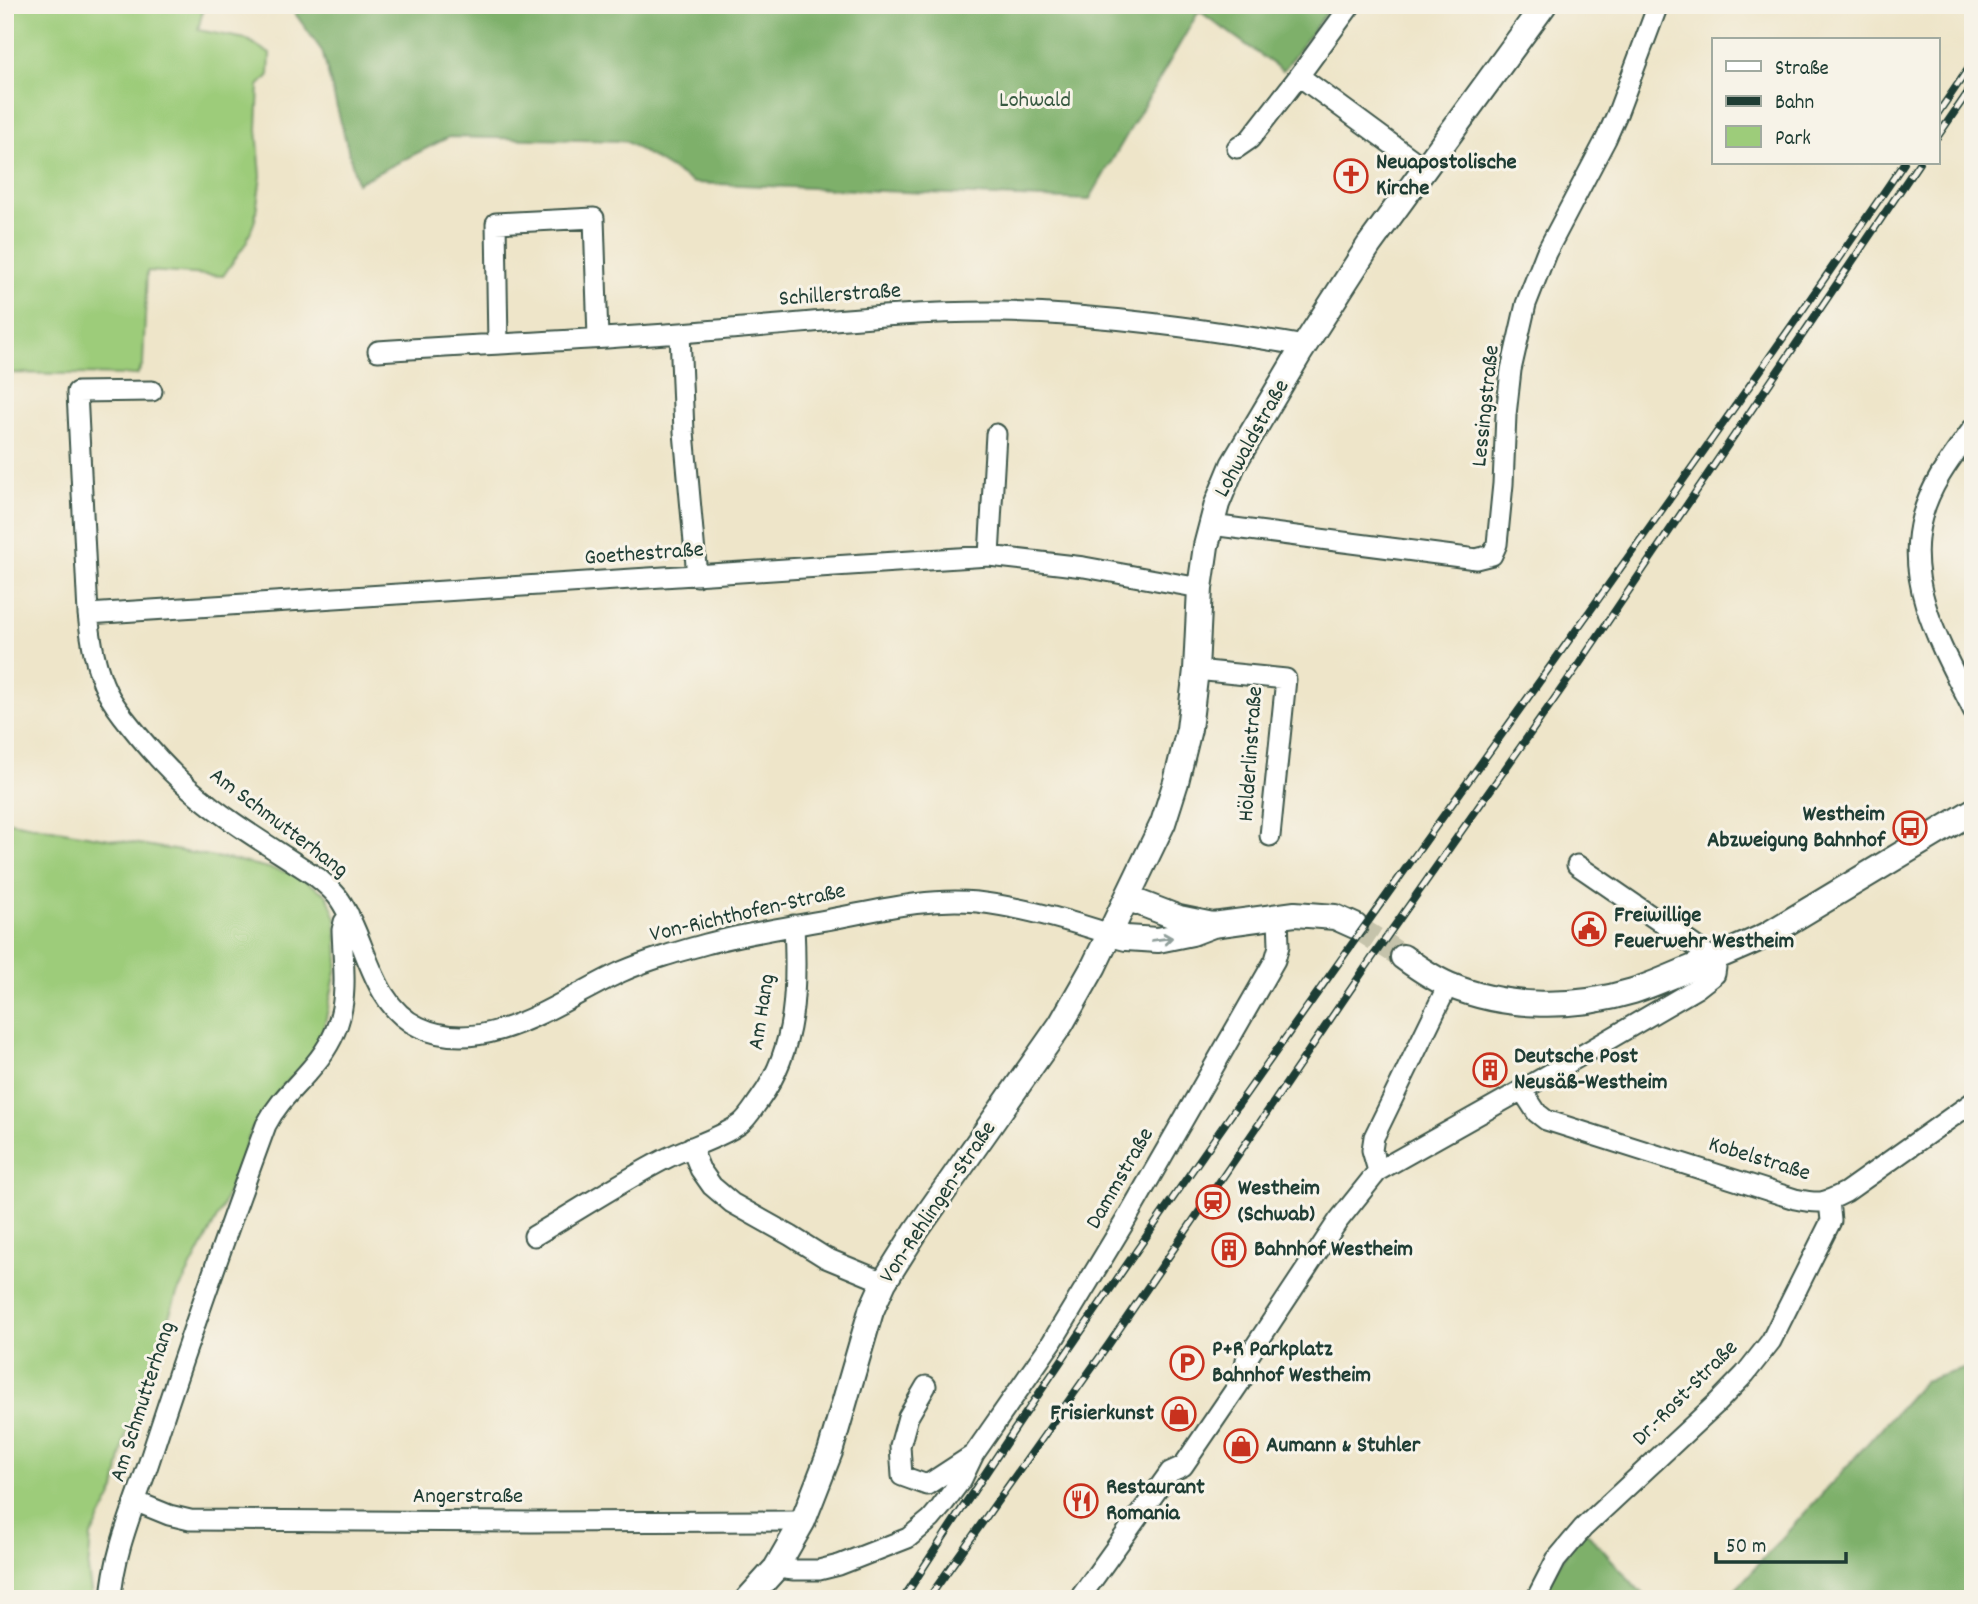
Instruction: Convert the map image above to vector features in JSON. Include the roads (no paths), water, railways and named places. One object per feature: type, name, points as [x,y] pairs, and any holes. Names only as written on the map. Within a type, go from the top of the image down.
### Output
[{"type":"street","points":[[1237,148],[1250,139],[1352,5]]},
{"type":"street","name":"Lohwaldstraße","points":[[1110,934],[1163,822],[1176,782],[1189,729],[1196,670],[1200,587],[1211,525],[1233,465],[1304,346],[1369,245],[1544,5]]},
{"type":"street","name":"Lessingstraße","points":[[1211,525],[1476,558],[1492,555],[1497,544],[1502,496],[1511,370],[1526,304],[1546,254],[1618,112],[1658,5]]},
{"type":"street","points":[[1299,76],[1424,168]]},
{"type":"street","points":[[498,344],[496,223],[528,221],[594,218],[598,338]]},
{"type":"street","name":"Schillerstraße","points":[[378,351],[998,312],[1139,322],[1304,346]]},
{"type":"street","points":[[680,333],[684,432],[697,576]]},
{"type":"street","name":"Am Schmutterhang","points":[[111,1599],[117,1556],[191,1334],[266,1125],[286,1094],[315,1065],[341,1021],[344,1003],[342,930],[349,915],[330,888],[213,808],[167,768],[123,717],[108,693],[98,669],[88,614],[77,392],[152,391]]},
{"type":"street","points":[[1973,428],[1937,480],[1928,499],[1922,517],[1918,553],[1922,589],[1931,623],[1973,710]]},
{"type":"street","points":[[989,556],[996,434]]},
{"type":"street","name":"Goethestraße","points":[[88,614],[989,556],[1084,567],[1200,587]]},
{"type":"street","name":"Hölderlinstraße","points":[[1196,670],[1286,679],[1270,835]]},
{"type":"street","points":[[1403,957],[1448,985],[1493,998],[1563,1004],[1606,998],[1632,991],[1767,935],[1973,811]]},
{"type":"street","points":[[1079,1599],[1170,1472],[1183,1465],[1243,1378],[1246,1360],[1338,1221],[1378,1171],[1711,979],[1715,974],[1714,958],[1577,865]]},
{"type":"street","points":[[1127,898],[1179,918],[1213,925]]},
{"type":"street","name":"Von-Richthofen-Straße","points":[[349,915],[377,982],[396,1010],[420,1028],[466,1037],[504,1029],[524,1021],[623,971],[649,961],[716,941],[909,904],[956,901],[1001,905],[1110,934]]},
{"type":"street","points":[[1110,934],[1158,940],[1192,933],[1213,925],[1295,914],[1335,917],[1355,926]]},
{"type":"street","name":"Dammstraße","points":[[776,1568],[829,1568],[878,1551],[908,1538],[941,1507],[962,1479],[974,1454],[1052,1342],[1124,1223],[1275,960],[1279,946],[1278,916]]},
{"type":"street","name":"Am Hang","points":[[534,1236],[664,1159],[741,1123],[764,1094],[785,1051],[796,980],[794,925]]},
{"type":"street","name":"Von-Rehlingen-Straße","points":[[748,1599],[776,1568],[803,1521],[830,1452],[871,1311],[884,1282],[916,1231],[1055,1033],[1110,934]]},
{"type":"street","points":[[1378,1171],[1372,1150],[1374,1137],[1448,985]]},
{"type":"street","name":"Kobelstraße","points":[[1521,1090],[1537,1113],[1546,1120],[1817,1204],[1846,1192],[1973,1102]]},
{"type":"street","points":[[691,1147],[712,1185],[732,1203],[826,1258],[884,1282]]},
{"type":"street","name":"Dr.-Rost-Straße","points":[[1536,1599],[1556,1560],[1578,1534],[1716,1404],[1745,1374],[1771,1340],[1831,1221],[1829,1201]]},
{"type":"street","name":"Dammstraße","points":[[926,1386],[908,1417],[900,1446],[902,1476],[927,1485],[974,1454]]},
{"type":"street","name":"Angerstraße","points":[[137,1502],[190,1520],[803,1521]]},
{"type":"tunnel","points":[[1355,926],[1403,957]]},
{"type":"railway","points":[[1940,110],[1973,62]]},
{"type":"railway","points":[[1940,133],[1973,85]]},
{"type":"railway","points":[[903,1599],[1024,1416],[1272,1056],[1780,343],[1903,164]]},
{"type":"railway","points":[[928,1599],[1109,1344],[1372,958],[1579,664],[1918,164]]},
{"type":"place","name":"Neuapostolische Kirche","points":[[1351,176]]},
{"type":"place","name":"Westheim Abzweigung Bahnhof","points":[[1910,828]]},
{"type":"place","name":"Freiwillige Feuerwehr Westheim","points":[[1589,929]]},
{"type":"place","name":"Deutsche Post Neusäß-Westheim","points":[[1490,1070]]},
{"type":"place","name":"Westheim (Schwab)","points":[[1213,1202]]},
{"type":"place","name":"Bahnhof Westheim","points":[[1229,1250]]},
{"type":"place","name":"P+R Parkplatz Bahnhof Westheim","points":[[1187,1363]]},
{"type":"place","name":"Frisierkunst","points":[[1179,1414]]},
{"type":"place","name":"Aumann & Stuhler","points":[[1241,1446]]},
{"type":"place","name":"Restaurant Romania","points":[[1081,1501]]},
{"type":"park label","name":"Lohwald","points":[[1035,101]]}]
